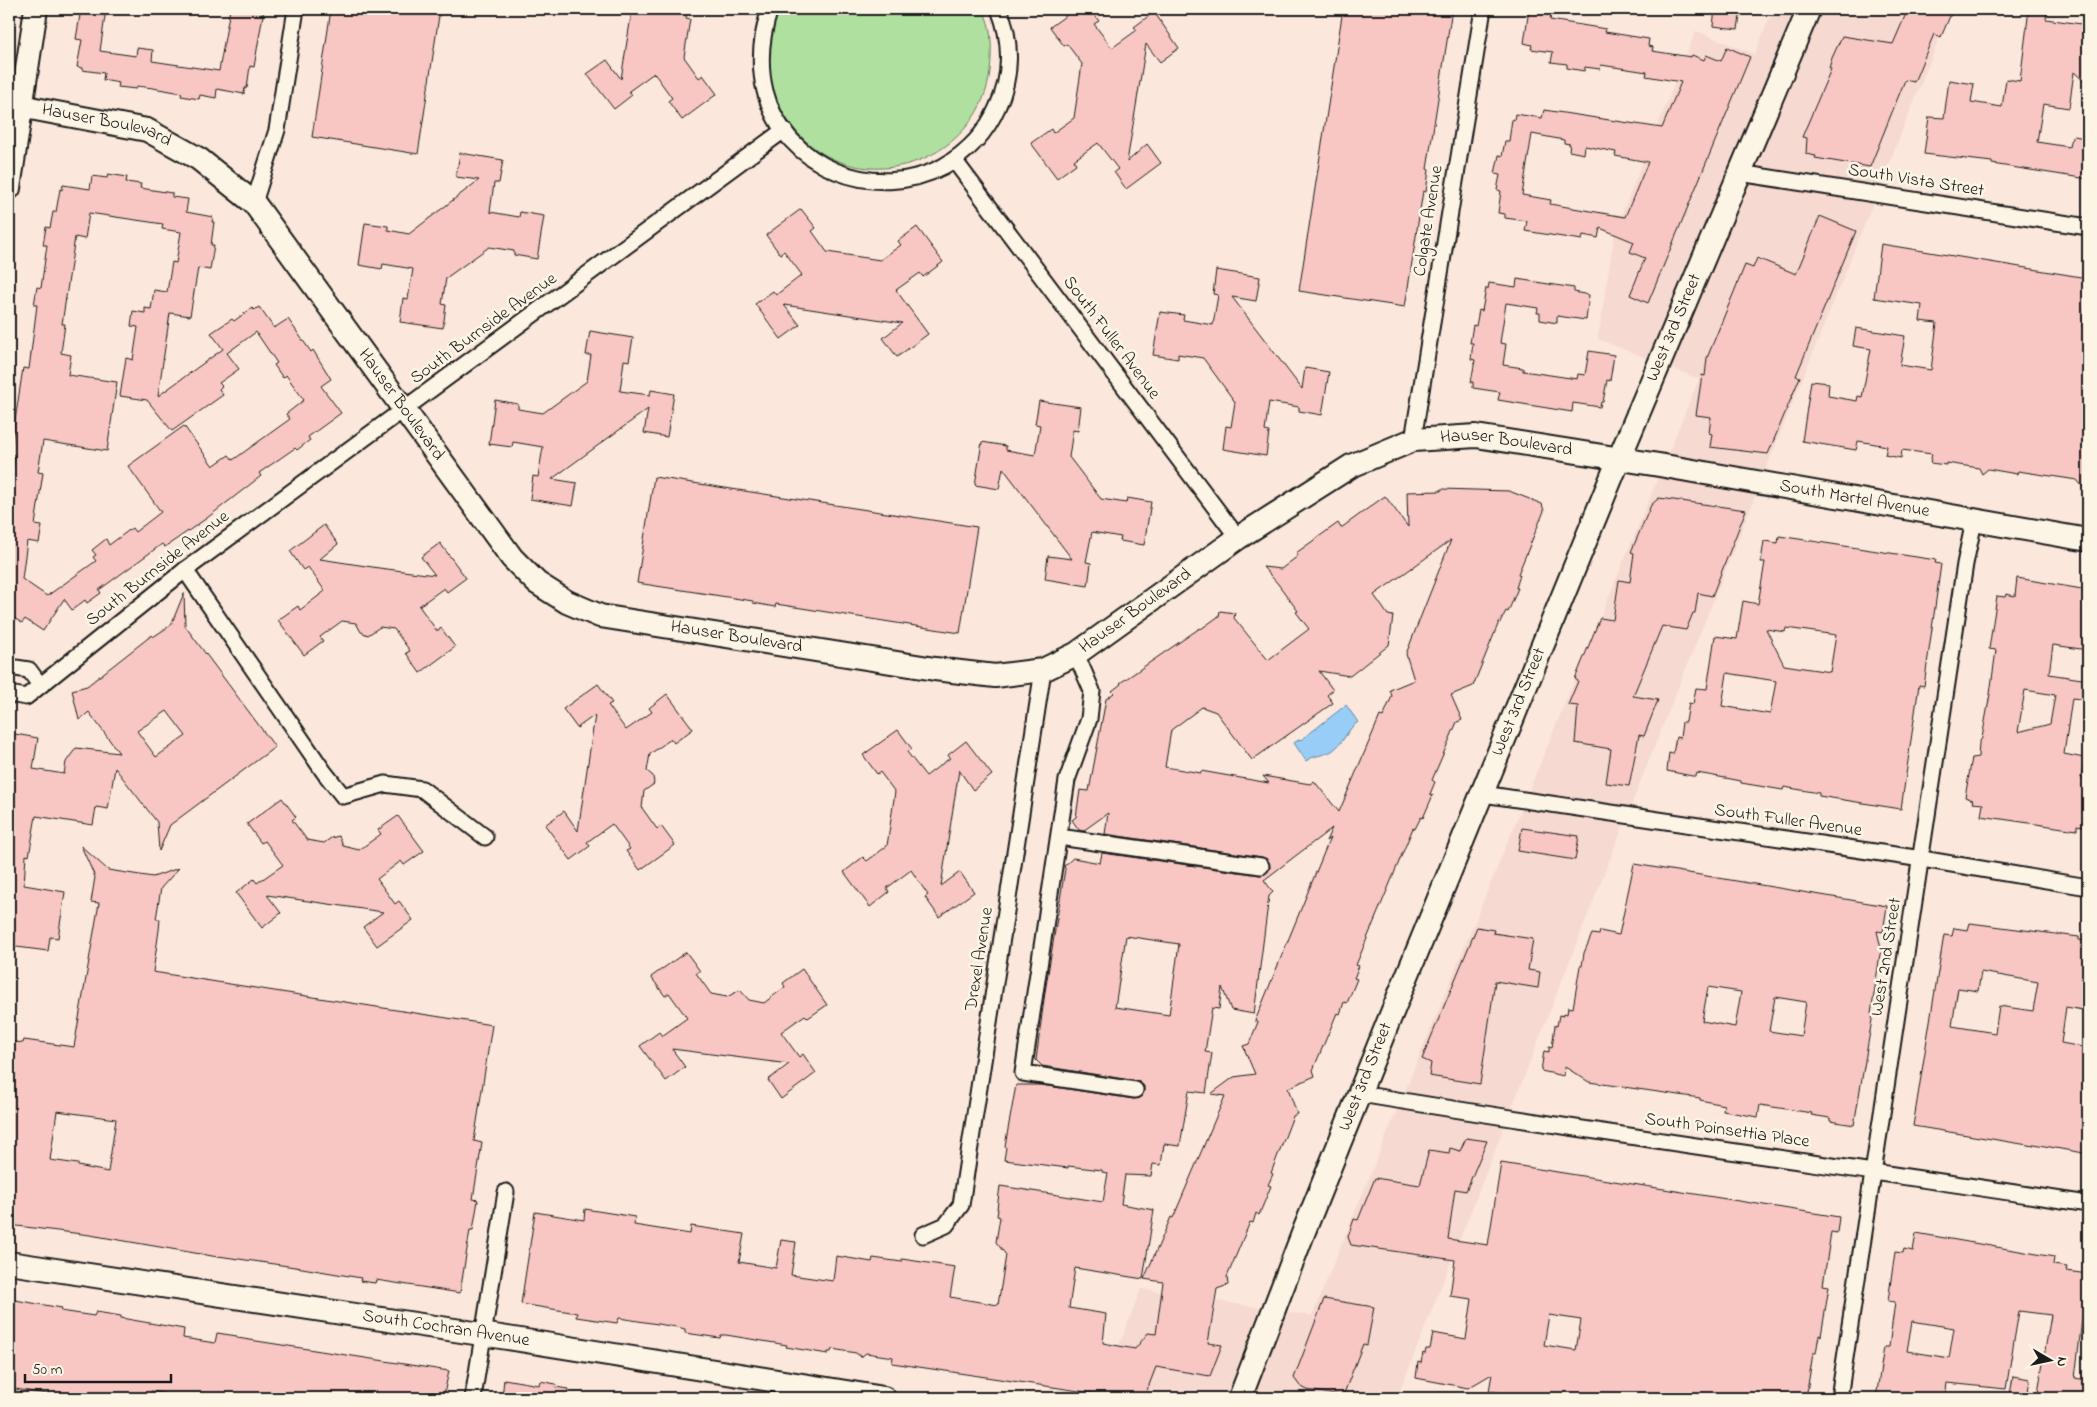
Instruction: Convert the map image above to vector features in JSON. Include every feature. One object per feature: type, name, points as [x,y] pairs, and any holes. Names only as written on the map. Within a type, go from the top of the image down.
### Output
[{"type":"street","points":[[9,188],[15,105],[36,9]]},
{"type":"street","points":[[254,203],[277,130],[296,9]]},
{"type":"street","points":[[770,9],[763,29],[760,50],[761,71],[765,92],[771,108],[784,130],[802,150],[823,165],[851,177],[872,181],[914,178],[935,171],[954,160],[982,134],[993,118],[1006,84],[1008,47],[1000,9]]},
{"type":"street","name":"Colgate Avenue","points":[[1412,440],[1483,9]]},
{"type":"street","name":"West 3rd Street","points":[[1240,1398],[1304,1231],[1619,459],[1809,9]]},
{"type":"street","name":"Hauser Boulevard","points":[[15,105],[148,130],[199,159],[254,203],[512,558],[537,583],[567,602],[600,616],[995,676],[1043,670],[1076,654],[1238,538],[1351,466],[1412,440],[1476,436],[1619,459]]},
{"type":"street","name":"South Burnside Avenue","points":[[9,694],[26,696],[185,570],[784,130]]},
{"type":"street","name":"South Fuller Avenue","points":[[954,160],[1238,538]]},
{"type":"street","name":"South Vista Street","points":[[1739,173],[2088,227]]},
{"type":"street","name":"South Martel Avenue","points":[[1619,459],[2088,540]]},
{"type":"street","name":"West 2nd Street","points":[[1840,1398],[1964,574],[1974,521]]},
{"type":"street","points":[[185,570],[342,796],[385,784],[422,789],[486,837]]},
{"type":"street","points":[[1076,654],[1092,690],[1089,719],[1067,780],[1023,1073],[1135,1090]]},
{"type":"street","points":[[9,667],[29,670],[40,685]]},
{"type":"street","name":"Drexel Avenue","points":[[923,1235],[946,1225],[960,1205],[1043,670]]},
{"type":"street","name":"South Fuller Avenue","points":[[1483,794],[1922,859],[2088,887]]},
{"type":"street","points":[[1059,837],[1261,866]]},
{"type":"street","name":"South Poinsettia Place","points":[[1360,1094],[1664,1142],[1873,1171],[2088,1204]]},
{"type":"street","points":[[473,1398],[506,1192]]},
{"type":"street","name":"South Cochran Avenue","points":[[9,1263],[884,1398]]},
{"type":"shaded area","points":[[1773,9],[1951,9],[1647,765],[1397,1398],[1099,1398],[1141,1289],[1312,1316],[1699,379],[1598,339],[1615,231],[1696,31],[1755,54]]},
{"type":"green space","points":[[777,9],[982,9],[990,31],[991,47],[990,71],[983,99],[969,124],[949,143],[925,158],[899,166],[871,168],[843,163],[817,150],[806,141],[791,125],[777,101],[768,74],[766,48]]},
{"type":"water","points":[[1346,705],[1358,722],[1332,751],[1306,761],[1294,743],[1301,740]]},
{"type":"building","points":[[81,9],[106,9],[100,51],[136,56],[137,48],[153,50],[152,61],[219,71],[230,9],[264,9],[254,67],[250,66],[247,88],[245,88],[244,94],[217,89],[216,98],[200,95],[199,99],[181,96],[182,93],[153,88],[137,86],[136,89],[118,87],[119,83],[103,80],[104,73],[82,70],[82,68],[77,67],[82,40],[76,39]]},
{"type":"building","points":[[331,9],[440,9],[418,154],[312,137]]},
{"type":"building","points":[[641,9],[687,9],[686,18],[690,19],[684,57],[699,78],[703,75],[717,94],[682,120],[668,101],[672,98],[654,73],[629,91],[632,95],[614,109],[587,74],[607,60],[621,79],[632,10],[640,12]]},
{"type":"building","points":[[1075,9],[1090,9],[1099,21],[1094,24],[1112,48],[1137,30],[1134,27],[1154,12],[1179,48],[1160,62],[1146,44],[1127,162],[1147,144],[1161,163],[1126,189],[1114,172],[1118,169],[1098,143],[1074,160],[1076,164],[1057,178],[1031,143],[1051,129],[1053,133],[1074,118],[1082,64],[1067,44],[1064,46],[1050,27]]},
{"type":"building","points":[[1343,9],[1452,9],[1427,169],[1429,170],[1426,192],[1423,191],[1405,307],[1299,291]]},
{"type":"building","points":[[1529,9],[1552,9],[1550,20],[1606,29],[1605,32],[1649,39],[1648,46],[1653,47],[1652,51],[1691,57],[1692,55],[1704,60],[1706,55],[1721,61],[1727,47],[1750,57],[1648,303],[1630,295],[1645,258],[1630,252],[1634,242],[1600,228],[1598,238],[1583,235],[1582,240],[1525,231],[1527,221],[1505,218],[1505,214],[1498,213],[1501,191],[1497,190],[1500,175],[1495,174],[1499,155],[1502,156],[1505,141],[1509,141],[1512,119],[1514,120],[1515,114],[1542,118],[1544,110],[1662,128],[1681,82],[1646,76],[1647,72],[1601,65],[1600,69],[1585,67],[1584,71],[1567,68],[1567,64],[1551,62],[1553,52],[1531,49],[1532,45],[1524,43]],"holes":[[[1532,134],[1564,140],[1564,143],[1570,144],[1569,151],[1584,154],[1585,146],[1616,152],[1615,156],[1648,162],[1625,217],[1550,204],[1551,200],[1522,195]]]},
{"type":"building","points":[[1715,9],[1741,9],[1738,29],[1713,26]]},
{"type":"building","points":[[1908,9],[1953,9],[1941,37],[1934,34],[1914,82],[1905,80],[1870,167],[1815,158],[1816,156],[1806,154],[1807,138],[1802,137],[1831,69],[1829,68],[1832,58],[1842,36],[1893,44]]},
{"type":"building","points":[[2029,9],[2047,9],[2046,19],[2088,25],[2088,85],[2074,72],[2069,108],[2043,104],[2037,142],[2069,147],[2070,141],[2074,136],[2085,138],[2088,145],[2088,179],[1992,164],[1992,162],[1924,154],[1929,117],[1944,118],[1949,80],[1974,84],[1971,102],[2002,107],[2006,79],[2020,81]]},
{"type":"building","points":[[460,153],[503,160],[499,183],[494,183],[490,212],[519,217],[520,212],[544,216],[537,259],[514,255],[514,251],[489,247],[446,278],[442,304],[446,305],[443,328],[400,322],[403,298],[408,299],[413,269],[383,264],[382,269],[359,265],[365,223],[388,226],[388,230],[409,234],[479,180],[456,177]]},
{"type":"building","points":[[108,174],[127,177],[126,182],[141,184],[140,188],[172,193],[172,197],[188,199],[186,212],[213,217],[211,245],[214,245],[210,270],[198,268],[190,316],[170,313],[158,396],[223,349],[211,333],[232,319],[234,321],[252,308],[254,310],[259,307],[274,328],[288,319],[311,352],[313,350],[331,379],[321,386],[341,413],[308,437],[310,440],[297,450],[295,448],[259,473],[261,476],[207,518],[165,547],[162,544],[99,590],[101,593],[87,603],[85,600],[72,610],[64,599],[43,631],[25,619],[22,623],[9,615],[9,497],[15,455],[10,454],[23,368],[29,369],[37,305],[34,305],[37,287],[41,288],[47,245],[43,245],[46,227],[50,228],[53,212],[56,212],[60,189],[62,190],[63,185],[90,189],[92,176],[107,178]],"holes":[[[89,213],[163,224],[162,229],[181,232],[176,263],[172,262],[167,292],[154,290],[151,309],[145,308],[145,313],[133,311],[131,326],[138,327],[133,360],[126,358],[120,396],[147,400],[172,431],[223,395],[219,389],[222,386],[219,383],[239,369],[227,353],[256,332],[277,363],[274,365],[283,378],[286,375],[304,400],[286,414],[290,419],[233,460],[229,455],[213,466],[184,426],[128,466],[161,512],[135,532],[132,528],[109,545],[106,539],[92,550],[96,555],[93,557],[96,561],[47,596],[22,579],[27,541],[39,543],[42,526],[35,525],[43,473],[38,472],[43,441],[107,451],[117,382],[68,375],[71,355],[61,353],[65,324],[62,324],[75,237],[85,239]]]},
{"type":"building","points":[[801,209],[816,228],[812,231],[827,252],[880,260],[901,245],[898,241],[917,227],[943,262],[923,277],[920,273],[896,290],[928,334],[897,357],[883,338],[902,323],[784,305],[800,325],[781,339],[755,304],[773,291],[776,295],[802,275],[784,251],[780,254],[766,235]]},
{"type":"building","points":[[1820,216],[1856,231],[1796,376],[1800,377],[1768,454],[1710,447],[1712,434],[1709,433],[1711,417],[1696,415],[1702,375],[1705,376],[1707,358],[1745,265],[1753,268],[1757,258],[1796,274]]},
{"type":"building","points":[[1881,244],[2087,278],[2085,292],[2088,293],[2082,327],[2088,328],[2085,358],[2088,359],[2088,493],[2077,480],[2018,471],[2017,474],[1988,469],[1982,474],[1979,468],[1946,463],[1946,465],[1930,463],[1932,454],[1902,450],[1901,458],[1885,455],[1887,446],[1858,441],[1856,450],[1802,441],[1811,381],[1829,383],[1828,396],[1857,401],[1858,396],[1862,397],[1871,349],[1853,346],[1856,328],[1905,336],[1900,365],[1931,370],[1937,323],[1920,321],[1922,305],[1874,298]]},
{"type":"building","points":[[1216,270],[1260,277],[1256,301],[1232,297],[1302,389],[1305,368],[1329,372],[1322,415],[1299,411],[1299,407],[1269,402],[1265,431],[1269,432],[1266,456],[1223,449],[1226,426],[1231,427],[1235,402],[1203,358],[1178,354],[1178,359],[1153,355],[1160,312],[1184,315],[1183,320],[1213,325],[1218,295],[1213,294]]},
{"type":"building","points":[[1517,279],[1574,288],[1574,292],[1589,295],[1586,320],[1557,316],[1557,323],[1540,320],[1540,313],[1537,313],[1538,308],[1506,303],[1500,343],[1506,344],[1503,365],[1523,368],[1523,371],[1577,379],[1578,374],[1585,375],[1589,351],[1614,355],[1610,381],[1607,380],[1603,402],[1601,402],[1600,407],[1573,403],[1572,412],[1498,400],[1500,392],[1473,388],[1473,382],[1471,382],[1475,360],[1471,359],[1473,343],[1470,343],[1473,325],[1476,326],[1479,310],[1482,311],[1486,288],[1488,289],[1489,283],[1516,287]]},
{"type":"building","points":[[590,331],[633,338],[629,361],[624,360],[620,391],[650,395],[651,390],[674,394],[667,437],[644,433],[648,409],[552,479],[577,483],[573,506],[530,499],[533,476],[538,477],[543,447],[513,442],[512,447],[489,444],[495,400],[518,404],[518,409],[543,413],[587,381],[591,355],[586,355]]},
{"type":"building","points":[[1039,401],[1081,407],[1078,431],[1073,430],[1069,457],[1101,499],[1126,503],[1127,498],[1151,502],[1144,545],[1120,541],[1121,537],[1092,532],[1086,562],[1091,563],[1088,586],[1045,579],[1048,556],[1072,559],[1003,468],[999,489],[975,485],[982,442],[1006,446],[1006,450],[1035,455],[1040,425],[1035,424]]},
{"type":"building","points":[[654,477],[977,527],[960,633],[776,604],[775,607],[753,603],[753,601],[637,583]]},
{"type":"building","points":[[1441,489],[1509,491],[1542,504],[1544,511],[1518,574],[1520,575],[1516,588],[1518,588],[1508,612],[1506,611],[1499,622],[1473,686],[1451,695],[1462,720],[1457,722],[1432,780],[1435,782],[1430,794],[1433,795],[1423,818],[1421,817],[1415,829],[1413,828],[1356,965],[1359,966],[1354,978],[1357,979],[1347,1003],[1344,1002],[1340,1014],[1337,1013],[1313,1070],[1315,1076],[1288,1088],[1297,1114],[1293,1116],[1271,1173],[1273,1174],[1268,1185],[1271,1186],[1259,1215],[1256,1213],[1253,1223],[1250,1222],[1227,1277],[1228,1285],[1217,1289],[1208,1343],[1222,1345],[1210,1376],[1156,1367],[1144,1398],[1104,1398],[1106,1395],[892,1363],[893,1357],[866,1353],[861,1357],[856,1353],[832,1349],[828,1354],[726,1335],[721,1335],[720,1338],[685,1333],[685,1329],[677,1327],[619,1318],[617,1323],[576,1317],[577,1313],[521,1304],[535,1212],[584,1220],[585,1209],[635,1217],[634,1225],[690,1234],[691,1226],[744,1234],[739,1262],[776,1268],[781,1240],[796,1242],[791,1275],[833,1281],[836,1256],[872,1262],[873,1258],[902,1262],[902,1259],[955,1267],[950,1297],[998,1305],[1006,1255],[996,1242],[1000,1217],[997,1216],[997,1209],[1000,1186],[1103,1202],[1108,1173],[1102,1172],[1102,1170],[1004,1160],[1016,1085],[1041,1085],[1134,1099],[1139,1098],[1144,1092],[1144,1086],[1137,1081],[1042,1066],[1036,1060],[1064,866],[1073,858],[1100,863],[1102,853],[1260,875],[1265,874],[1270,868],[1269,862],[1262,857],[1105,834],[1108,813],[1083,831],[1079,830],[1072,820],[1076,817],[1080,790],[1089,791],[1106,699],[1114,693],[1112,691],[1120,683],[1201,629],[1219,616],[1220,611],[1235,613],[1234,618],[1268,660],[1309,629],[1278,584],[1263,567],[1281,569],[1298,556],[1296,553],[1338,523],[1341,528],[1385,496],[1408,527],[1407,492],[1441,491]],"holes":[[[1451,540],[1406,654],[1414,680],[1390,690],[1392,696],[1383,717],[1380,716],[1339,812],[1314,781],[1310,784],[1263,776],[1269,783],[1201,771],[1201,773],[1165,767],[1171,730],[1202,707],[1216,712],[1252,760],[1333,703],[1327,695],[1333,690],[1319,671],[1350,676],[1389,645],[1393,616],[1388,615],[1374,595]],[[1332,828],[1326,841],[1330,838],[1255,1021],[1258,1022],[1249,1044],[1243,1046],[1255,1074],[1234,1077],[1211,1094],[1225,1096],[1173,1218],[1171,1217],[1144,1279],[1163,1282],[1156,1334],[1148,1333],[1135,1349],[1103,1343],[1106,1314],[1069,1308],[1075,1268],[1143,1279],[1154,1210],[1121,1204],[1125,1175],[1151,1176],[1153,1164],[1161,1165],[1164,1144],[1180,1146],[1189,1091],[1206,1093],[1212,1053],[1205,1052],[1212,1008],[1219,1009],[1222,987],[1231,1010],[1254,1014],[1269,896],[1273,892],[1264,880]],[[1126,936],[1179,944],[1169,1015],[1115,1007]]]},
{"type":"building","points":[[1659,498],[1746,510],[1712,596],[1698,593],[1695,613],[1693,613],[1686,630],[1662,626],[1633,696],[1658,700],[1644,736],[1639,735],[1629,786],[1606,783],[1611,749],[1575,743],[1578,706],[1568,705],[1578,681],[1575,679],[1600,618],[1613,620],[1619,580],[1630,582],[1634,553],[1631,552],[1651,505]]},
{"type":"building","points":[[324,525],[338,544],[320,559],[435,575],[421,557],[440,543],[466,578],[447,592],[444,588],[419,606],[437,631],[441,628],[455,647],[420,673],[406,653],[410,651],[394,629],[380,627],[368,635],[361,632],[356,623],[342,621],[320,637],[323,641],[304,655],[278,620],[298,606],[300,610],[325,591],[308,567],[303,570],[290,551]]},
{"type":"building","points":[[1779,536],[1936,560],[1935,563],[1941,564],[1924,686],[1919,685],[1901,809],[1819,796],[1819,793],[1784,787],[1783,790],[1697,773],[1696,776],[1692,776],[1667,771],[1669,753],[1673,754],[1676,737],[1680,738],[1682,722],[1686,722],[1689,703],[1693,704],[1696,688],[1707,689],[1715,636],[1737,639],[1743,601],[1758,604],[1765,562],[1761,562],[1764,541],[1778,543]],"holes":[[[1786,628],[1836,635],[1830,672],[1784,665],[1766,629],[1785,632]],[[1727,673],[1776,681],[1770,714],[1722,706]]]},
{"type":"building","points":[[2017,578],[2088,590],[2088,650],[2053,645],[2049,674],[2088,680],[2088,700],[2072,698],[2064,754],[2084,758],[2081,778],[2088,779],[2088,827],[2077,825],[2077,830],[1981,816],[1983,804],[1972,803],[1973,800],[1965,797],[1972,758],[1978,757],[1979,743],[1982,738],[1990,694],[1996,650],[1989,649],[1997,596],[2005,597],[2006,594],[2015,596]],"holes":[[[2025,690],[2055,695],[2050,724],[2018,732]]]},
{"type":"building","points":[[184,593],[185,626],[275,747],[170,825],[159,851],[157,822],[115,768],[108,809],[96,807],[93,825],[36,816],[29,856],[26,855],[24,885],[65,892],[58,938],[50,937],[48,951],[9,946],[9,733],[38,738],[33,769],[64,774],[66,762],[76,748],[119,753],[89,712],[79,720],[72,690],[87,686],[152,635],[153,637],[171,625]],"holes":[[[167,711],[186,736],[156,757],[137,731]]]},
{"type":"building","points":[[598,684],[612,703],[608,705],[626,730],[652,712],[649,708],[667,694],[693,729],[674,743],[671,739],[650,754],[647,771],[653,776],[654,784],[644,791],[642,808],[657,829],[661,826],[675,845],[640,870],[626,851],[630,849],[612,824],[587,842],[590,846],[571,860],[545,825],[564,811],[578,831],[595,715],[577,728],[563,709]]},
{"type":"building","points":[[898,730],[912,749],[907,752],[926,776],[950,758],[948,755],[966,741],[992,775],[973,790],[959,770],[941,886],[960,872],[974,892],[939,917],[925,897],[928,895],[911,870],[887,888],[889,892],[870,907],[844,872],[863,857],[867,861],[887,846],[895,792],[880,772],[877,774],[863,755]]},
{"type":"building","points":[[282,798],[296,817],[292,820],[307,840],[324,843],[331,838],[339,836],[343,846],[359,850],[381,834],[378,830],[398,816],[424,851],[404,865],[401,861],[377,879],[395,904],[399,901],[413,920],[377,946],[363,927],[383,912],[267,895],[281,913],[262,928],[236,893],[254,879],[257,883],[283,865],[265,841],[261,843],[247,824]]},
{"type":"building","points":[[1522,828],[1579,836],[1575,860],[1518,851]]},
{"type":"building","points":[[81,846],[108,870],[153,877],[179,868],[161,888],[156,919],[160,919],[153,972],[492,1025],[474,1141],[482,1143],[473,1199],[478,1200],[473,1230],[470,1230],[460,1293],[376,1280],[375,1283],[360,1281],[361,1278],[302,1268],[218,1257],[90,1235],[9,1225],[9,1041],[23,1043],[24,1040],[74,1047],[99,903],[91,902],[95,877]],"holes":[[[57,1111],[116,1119],[108,1172],[78,1166],[78,1164],[50,1160]]]},
{"type":"building","points":[[1634,864],[1887,906],[1883,932],[1877,931],[1882,953],[1880,954],[1871,1014],[1873,1014],[1854,1125],[1830,1121],[1830,1118],[1811,1115],[1812,1113],[1760,1105],[1758,1117],[1723,1111],[1724,1105],[1700,1100],[1700,1098],[1589,1082],[1565,1067],[1564,1076],[1541,1071],[1544,1051],[1549,1052],[1549,1047],[1552,1048],[1555,1025],[1557,1026],[1559,1015],[1567,1014],[1568,1007],[1573,1008],[1580,966],[1582,966],[1584,953],[1592,934],[1599,935],[1600,931],[1619,935]],"holes":[[[1708,987],[1741,992],[1735,1027],[1702,1021]],[[1775,997],[1806,1002],[1801,1036],[1769,1031]]]},
{"type":"building","points":[[1970,923],[2079,937],[2079,940],[2088,941],[2088,1011],[2066,1007],[2061,1043],[2088,1048],[2088,1154],[1913,1126],[1944,935],[1952,936],[1954,928],[1968,930]],"holes":[[[1981,972],[2038,982],[2033,1011],[1999,1006],[1995,1033],[1952,1026],[1958,988],[1978,991]]]},
{"type":"building","points":[[1477,927],[1494,930],[1493,933],[1533,939],[1528,970],[1540,972],[1538,988],[1495,981],[1480,1084],[1429,1076],[1431,1063],[1422,1059]]},
{"type":"building","points":[[686,952],[700,971],[696,973],[711,994],[727,997],[740,990],[749,1000],[764,1003],[785,987],[783,983],[802,969],[827,1005],[808,1018],[805,1015],[781,1032],[799,1057],[803,1054],[816,1073],[781,1099],[768,1080],[789,1064],[672,1049],[685,1067],[666,1081],[640,1046],[659,1032],[662,1036],[687,1018],[669,993],[665,996],[651,977]]},
{"type":"building","points":[[1466,1138],[1487,1141],[1466,1191],[1455,1189],[1448,1239],[1488,1245],[1501,1163],[1839,1217],[1837,1233],[1831,1232],[1823,1285],[1829,1286],[1821,1336],[1819,1335],[1816,1353],[1813,1353],[1806,1398],[1541,1398],[1489,1391],[1492,1374],[1468,1388],[1416,1378],[1418,1362],[1421,1363],[1426,1349],[1430,1349],[1433,1333],[1466,1339],[1472,1299],[1450,1296],[1455,1260],[1351,1245],[1348,1237],[1354,1219],[1358,1220],[1375,1178],[1420,1185],[1429,1150],[1449,1153],[1450,1148],[1460,1151]],"holes":[[[1549,1315],[1581,1320],[1576,1350],[1544,1345]]]},
{"type":"building","points":[[1916,1233],[2054,1257],[2053,1265],[2067,1267],[2066,1271],[2088,1274],[2088,1297],[2086,1311],[2083,1311],[2075,1378],[2086,1380],[2083,1398],[2038,1392],[2051,1315],[2019,1311],[2006,1389],[1947,1383],[1945,1398],[1876,1398],[1884,1347],[1889,1347],[1895,1302],[1888,1301],[1895,1252],[1903,1253],[1904,1249],[1913,1251]],"holes":[[[1912,1321],[1954,1328],[1949,1358],[1907,1351]]]},
{"type":"building","points":[[9,1299],[62,1308],[61,1311],[94,1316],[96,1312],[184,1329],[183,1338],[215,1343],[217,1333],[237,1336],[237,1338],[449,1371],[443,1398],[182,1398],[151,1391],[150,1398],[122,1393],[122,1398],[72,1398],[9,1388]]},
{"type":"building","points":[[1324,1299],[1374,1307],[1367,1345],[1363,1344],[1343,1396],[1307,1390],[1300,1386],[1294,1378]]},
{"type":"building","points":[[2013,1376],[2030,1379],[2027,1398],[2010,1395]]},
{"type":"building","points":[[504,1379],[539,1385],[540,1381],[556,1384],[555,1387],[568,1389],[567,1398],[502,1398]]}]
